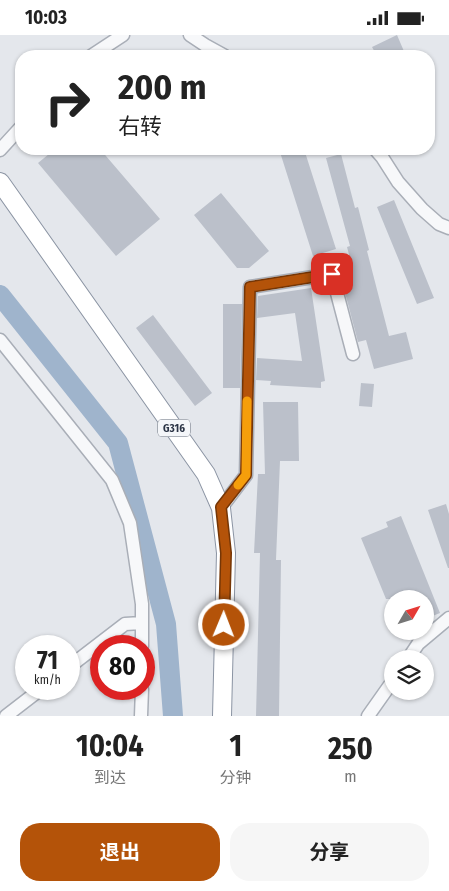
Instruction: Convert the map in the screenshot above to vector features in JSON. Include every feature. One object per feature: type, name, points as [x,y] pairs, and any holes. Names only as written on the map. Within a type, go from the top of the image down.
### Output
[{"type":"highway","name":"G316","points":[[0,181],[206,473],[221,507],[226,553],[222,716]]},
{"type":"street","points":[[101,50],[123,35]]},
{"type":"street","points":[[190,35],[214,50]]},
{"type":"street","points":[[0,150],[15,134]]},
{"type":"street","points":[[380,155],[398,182],[422,209],[439,224],[449,227]]},
{"type":"street","points":[[221,507],[246,475],[250,287],[332,274],[353,354]]},
{"type":"street","points":[[0,340],[112,480],[130,523],[142,604],[142,635]]},
{"type":"street","points":[[414,650],[418,644],[449,619]]},
{"type":"street","points":[[80,659],[125,624],[142,623]]},
{"type":"street","points":[[368,716],[384,693]]},
{"type":"street","points":[[6,716],[27,700]]},
{"type":"street","points":[[141,716],[142,700]]},
{"type":"building","points":[[397,35],[403,50],[374,50],[372,47]]},
{"type":"building","points":[[48,155],[105,155],[160,219],[116,256],[38,163]]},
{"type":"building","points":[[281,155],[306,155],[336,249],[313,256]]},
{"type":"building","points":[[341,155],[355,208],[358,207],[369,250],[367,251],[389,336],[406,332],[413,359],[374,369],[366,340],[358,342],[338,266],[351,262],[347,247],[350,246],[326,158]]},
{"type":"building","points":[[221,193],[269,251],[249,268],[237,268],[194,215]]},
{"type":"building","points":[[394,200],[434,298],[417,304],[377,207]]},
{"type":"building","points":[[311,288],[325,381],[321,382],[321,388],[270,385],[271,381],[256,380],[257,358],[302,361],[295,313],[257,318],[258,296]]},
{"type":"building","points":[[223,304],[242,304],[240,388],[223,388]]},
{"type":"building","points":[[153,315],[212,393],[195,406],[136,328]]},
{"type":"building","points":[[361,383],[374,384],[372,407],[359,406]]},
{"type":"building","points":[[263,402],[298,402],[299,461],[280,461],[276,560],[281,560],[279,716],[256,716],[260,553],[254,553],[258,474],[265,474]]},
{"type":"building","points":[[446,504],[449,514],[449,568],[428,510]]},
{"type":"building","points":[[401,516],[431,590],[384,590],[384,594],[361,538],[388,527],[386,522]]},
{"type":"building","points":[[434,598],[440,613],[434,615]]},
{"type":"waterway","points":[[0,295],[118,443],[166,624],[173,716]]},
{"type":"slow traffic","points":[[238,485],[246,475],[247,401]]},
{"type":"route","points":[[224,625],[226,553],[221,507],[246,475],[250,287],[332,274]]}]
